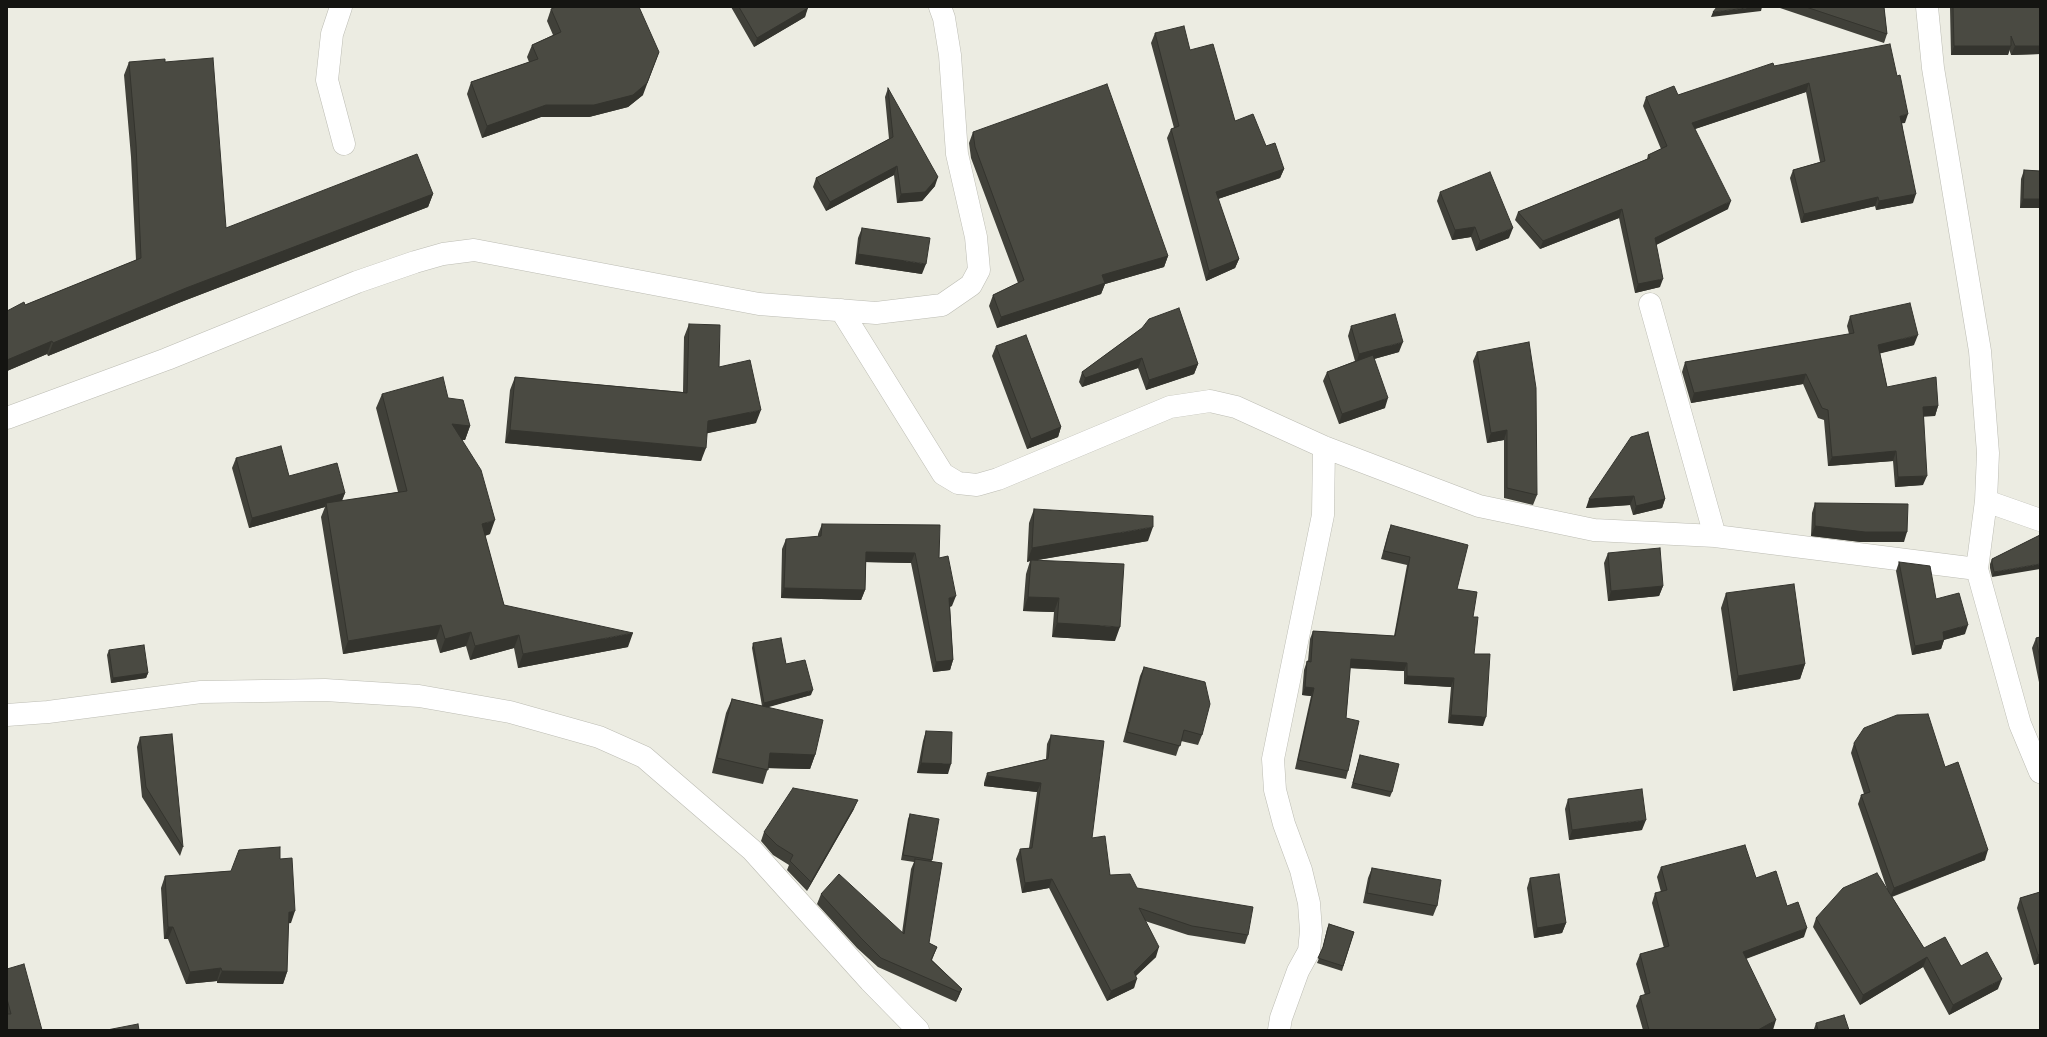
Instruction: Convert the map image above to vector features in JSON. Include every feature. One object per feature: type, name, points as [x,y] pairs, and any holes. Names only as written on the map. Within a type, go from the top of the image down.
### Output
[{"type":"street","points":[[341,7],[332,34],[327,80],[344,144]]},
{"type":"street","points":[[7,418],[167,359],[357,282],[443,254],[474,250],[759,304],[876,313],[942,305],[971,285],[979,270],[976,237],[957,154],[950,55],[944,18],[940,7]]},
{"type":"street","points":[[1927,7],[1933,68],[1980,351],[1988,453],[1986,501],[1977,570],[2020,724],[2040,772]]},
{"type":"street","points":[[1650,304],[1715,536]]},
{"type":"street","points":[[841,310],[943,474],[958,483],[977,485],[998,479],[1170,407],[1192,402],[1210,401],[1236,407],[1324,446],[1479,506],[1594,530],[1715,536],[1977,570]]},
{"type":"street","points":[[1279,1030],[1281,1018],[1298,971],[1309,951],[1311,931],[1308,904],[1301,870],[1284,824],[1274,790],[1273,759],[1322,515],[1324,446]]},
{"type":"street","points":[[1986,501],[2040,520]]},
{"type":"street","points":[[7,715],[48,712],[201,692],[326,690],[419,696],[510,712],[599,737],[644,757],[752,850],[864,976],[918,1030]]},
{"type":"building","points":[[556,7],[639,7],[659,52],[647,83],[633,95],[594,105],[546,105],[487,126],[471,82],[538,59],[532,45],[561,32],[551,9]]},
{"type":"building","points":[[739,7],[807,7],[808,8],[757,38]]},
{"type":"building","points":[[1717,7],[1755,7],[1713,12]]},
{"type":"building","points":[[1806,7],[1884,7],[1887,34]]},
{"type":"building","points":[[1953,7],[2040,7],[2040,46],[2015,46],[2011,36],[2011,46],[1954,46]]},
{"type":"building","points":[[1184,26],[1190,50],[1213,44],[1235,121],[1253,114],[1266,146],[1275,143],[1284,169],[1216,192],[1239,259],[1209,271],[1171,129],[1179,126],[1155,33]]},
{"type":"building","points":[[1890,44],[1897,76],[1900,75],[1908,114],[1900,116],[1916,194],[1879,201],[1878,197],[1804,214],[1793,170],[1825,161],[1809,83],[1692,123],[1731,201],[1655,238],[1663,279],[1638,284],[1622,209],[1543,241],[1518,212],[1650,158],[1648,155],[1667,146],[1646,97],[1674,86],[1678,95],[1773,63],[1774,66]]},
{"type":"building","points":[[213,58],[226,228],[417,154],[433,194],[186,288],[53,343],[52,341],[7,360],[7,311],[24,302],[25,305],[141,258],[136,144],[129,62],[165,59],[165,62]]},
{"type":"building","points":[[1107,84],[1168,256],[1102,275],[1105,283],[1001,317],[993,295],[1024,280],[975,147],[973,132]]},
{"type":"building","points":[[888,88],[938,177],[925,192],[901,194],[897,166],[830,202],[816,178],[893,137]]},
{"type":"building","points":[[2024,170],[2040,171],[2040,199],[2023,199]]},
{"type":"building","points":[[1490,172],[1513,228],[1480,241],[1475,227],[1455,230],[1440,192]]},
{"type":"building","points":[[862,228],[930,238],[926,264],[858,254]]},
{"type":"building","points":[[1910,303],[1918,335],[1878,345],[1887,387],[1936,377],[1938,406],[1923,407],[1927,476],[1898,477],[1896,451],[1832,457],[1828,410],[1822,408],[1806,374],[1694,393],[1685,362],[1854,333],[1850,316]]},
{"type":"building","points":[[1179,308],[1198,364],[1149,380],[1142,358],[1085,378],[1082,372],[1142,328],[1149,319]]},
{"type":"building","points":[[1395,314],[1403,342],[1359,354],[1351,326]]},
{"type":"building","points":[[689,324],[720,325],[719,367],[750,360],[761,410],[708,421],[706,448],[510,430],[515,377],[687,393]]},
{"type":"building","points":[[1026,335],[1061,427],[1031,439],[996,346]]},
{"type":"building","points":[[1529,342],[1536,388],[1537,495],[1507,488],[1507,430],[1491,433],[1477,352]]},
{"type":"building","points":[[1373,355],[1388,398],[1342,414],[1327,372]]},
{"type":"building","points":[[443,377],[448,398],[463,400],[470,426],[452,424],[481,470],[495,520],[482,524],[504,605],[633,633],[523,654],[519,635],[475,646],[471,632],[445,639],[441,625],[348,641],[326,503],[407,491],[382,394]]},
{"type":"building","points":[[1648,432],[1665,499],[1636,506],[1634,496],[1589,499],[1631,437]]},
{"type":"building","points":[[281,446],[289,476],[337,463],[345,493],[252,518],[236,458]]},
{"type":"building","points":[[1815,503],[1908,504],[1907,532],[1865,532],[1815,526]]},
{"type":"building","points":[[1034,509],[1153,516],[1153,527],[1032,548]]},
{"type":"building","points":[[822,524],[940,525],[939,558],[948,556],[956,596],[949,598],[953,660],[936,662],[915,553],[866,552],[865,590],[784,588],[786,539],[821,536]]},
{"type":"building","points":[[1391,525],[1468,545],[1457,589],[1477,592],[1473,617],[1478,617],[1474,654],[1490,654],[1486,717],[1451,715],[1454,678],[1407,676],[1407,663],[1351,659],[1346,718],[1359,721],[1348,771],[1298,760],[1314,688],[1305,687],[1307,661],[1311,662],[1313,631],[1395,636],[1410,557],[1384,551]]},
{"type":"building","points":[[2040,535],[2040,564],[1994,572],[1992,559]]},
{"type":"building","points":[[1660,548],[1663,586],[1611,591],[1608,553]]},
{"type":"building","points":[[1031,560],[1124,564],[1120,627],[1057,623],[1059,598],[1028,597]]},
{"type":"building","points":[[1899,562],[1930,566],[1936,599],[1959,593],[1968,625],[1943,632],[1944,640],[1915,646]]},
{"type":"building","points":[[1794,584],[1805,664],[1738,676],[1726,593]]},
{"type":"building","points":[[2040,637],[2040,660],[2036,638]]},
{"type":"building","points":[[781,638],[786,664],[805,660],[813,690],[764,703],[753,643]]},
{"type":"building","points":[[144,645],[148,673],[113,678],[109,650]]},
{"type":"building","points":[[1144,667],[1205,682],[1210,704],[1202,735],[1184,730],[1180,746],[1127,732]]},
{"type":"building","points":[[732,699],[823,720],[815,755],[770,753],[768,770],[717,758]]},
{"type":"building","points":[[1928,714],[1945,767],[1958,762],[1988,850],[1894,888],[1861,795],[1870,792],[1854,743],[1864,728],[1897,715]]},
{"type":"building","points":[[926,731],[952,732],[951,764],[921,763]]},
{"type":"building","points":[[172,734],[183,847],[146,787],[140,737]]},
{"type":"building","points":[[1051,735],[1104,741],[1092,838],[1105,836],[1110,875],[1130,874],[1137,888],[1253,907],[1248,935],[1192,926],[1139,908],[1159,947],[1134,972],[1137,979],[1111,991],[1052,879],[1025,883],[1020,849],[1032,848],[1041,783],[988,776],[987,773],[1048,759]]},
{"type":"building","points":[[1360,755],[1399,764],[1392,792],[1353,783]]},
{"type":"building","points":[[793,788],[858,800],[811,882],[790,861],[793,855],[777,845],[764,832]]},
{"type":"building","points":[[1642,789],[1646,820],[1572,830],[1568,799]]},
{"type":"building","points":[[910,814],[939,819],[932,860],[903,855]]},
{"type":"building","points":[[1745,845],[1756,878],[1776,871],[1787,906],[1798,902],[1807,928],[1743,952],[1776,1020],[1758,1030],[1649,1030],[1640,996],[1650,993],[1640,954],[1669,946],[1655,893],[1667,890],[1661,867]]},
{"type":"building","points":[[280,847],[280,859],[292,858],[295,911],[289,912],[287,972],[222,971],[221,968],[190,972],[173,927],[168,927],[165,876],[231,871],[239,850]]},
{"type":"building","points":[[915,859],[942,863],[929,943],[937,947],[931,960],[962,989],[959,992],[881,958],[821,894],[839,874],[904,934]]},
{"type":"building","points":[[1372,868],[1441,880],[1437,906],[1367,893]]},
{"type":"building","points":[[1877,873],[1924,948],[1945,937],[1961,966],[1987,952],[2002,979],[1953,1005],[1927,957],[1863,995],[1816,918],[1843,888]]},
{"type":"building","points":[[1559,874],[1566,923],[1537,928],[1530,878]]},
{"type":"building","points":[[2040,892],[2040,954],[2038,955],[2020,898]]},
{"type":"building","points":[[1329,924],[1354,932],[1343,966],[1318,958],[1323,947]]},
{"type":"building","points":[[24,964],[42,1030],[7,1030],[7,1014],[11,1014],[7,999],[7,969]]},
{"type":"building","points":[[1844,1015],[1849,1030],[1818,1030],[1816,1023]]},
{"type":"building","points":[[138,1024],[139,1030],[107,1030]]}]
